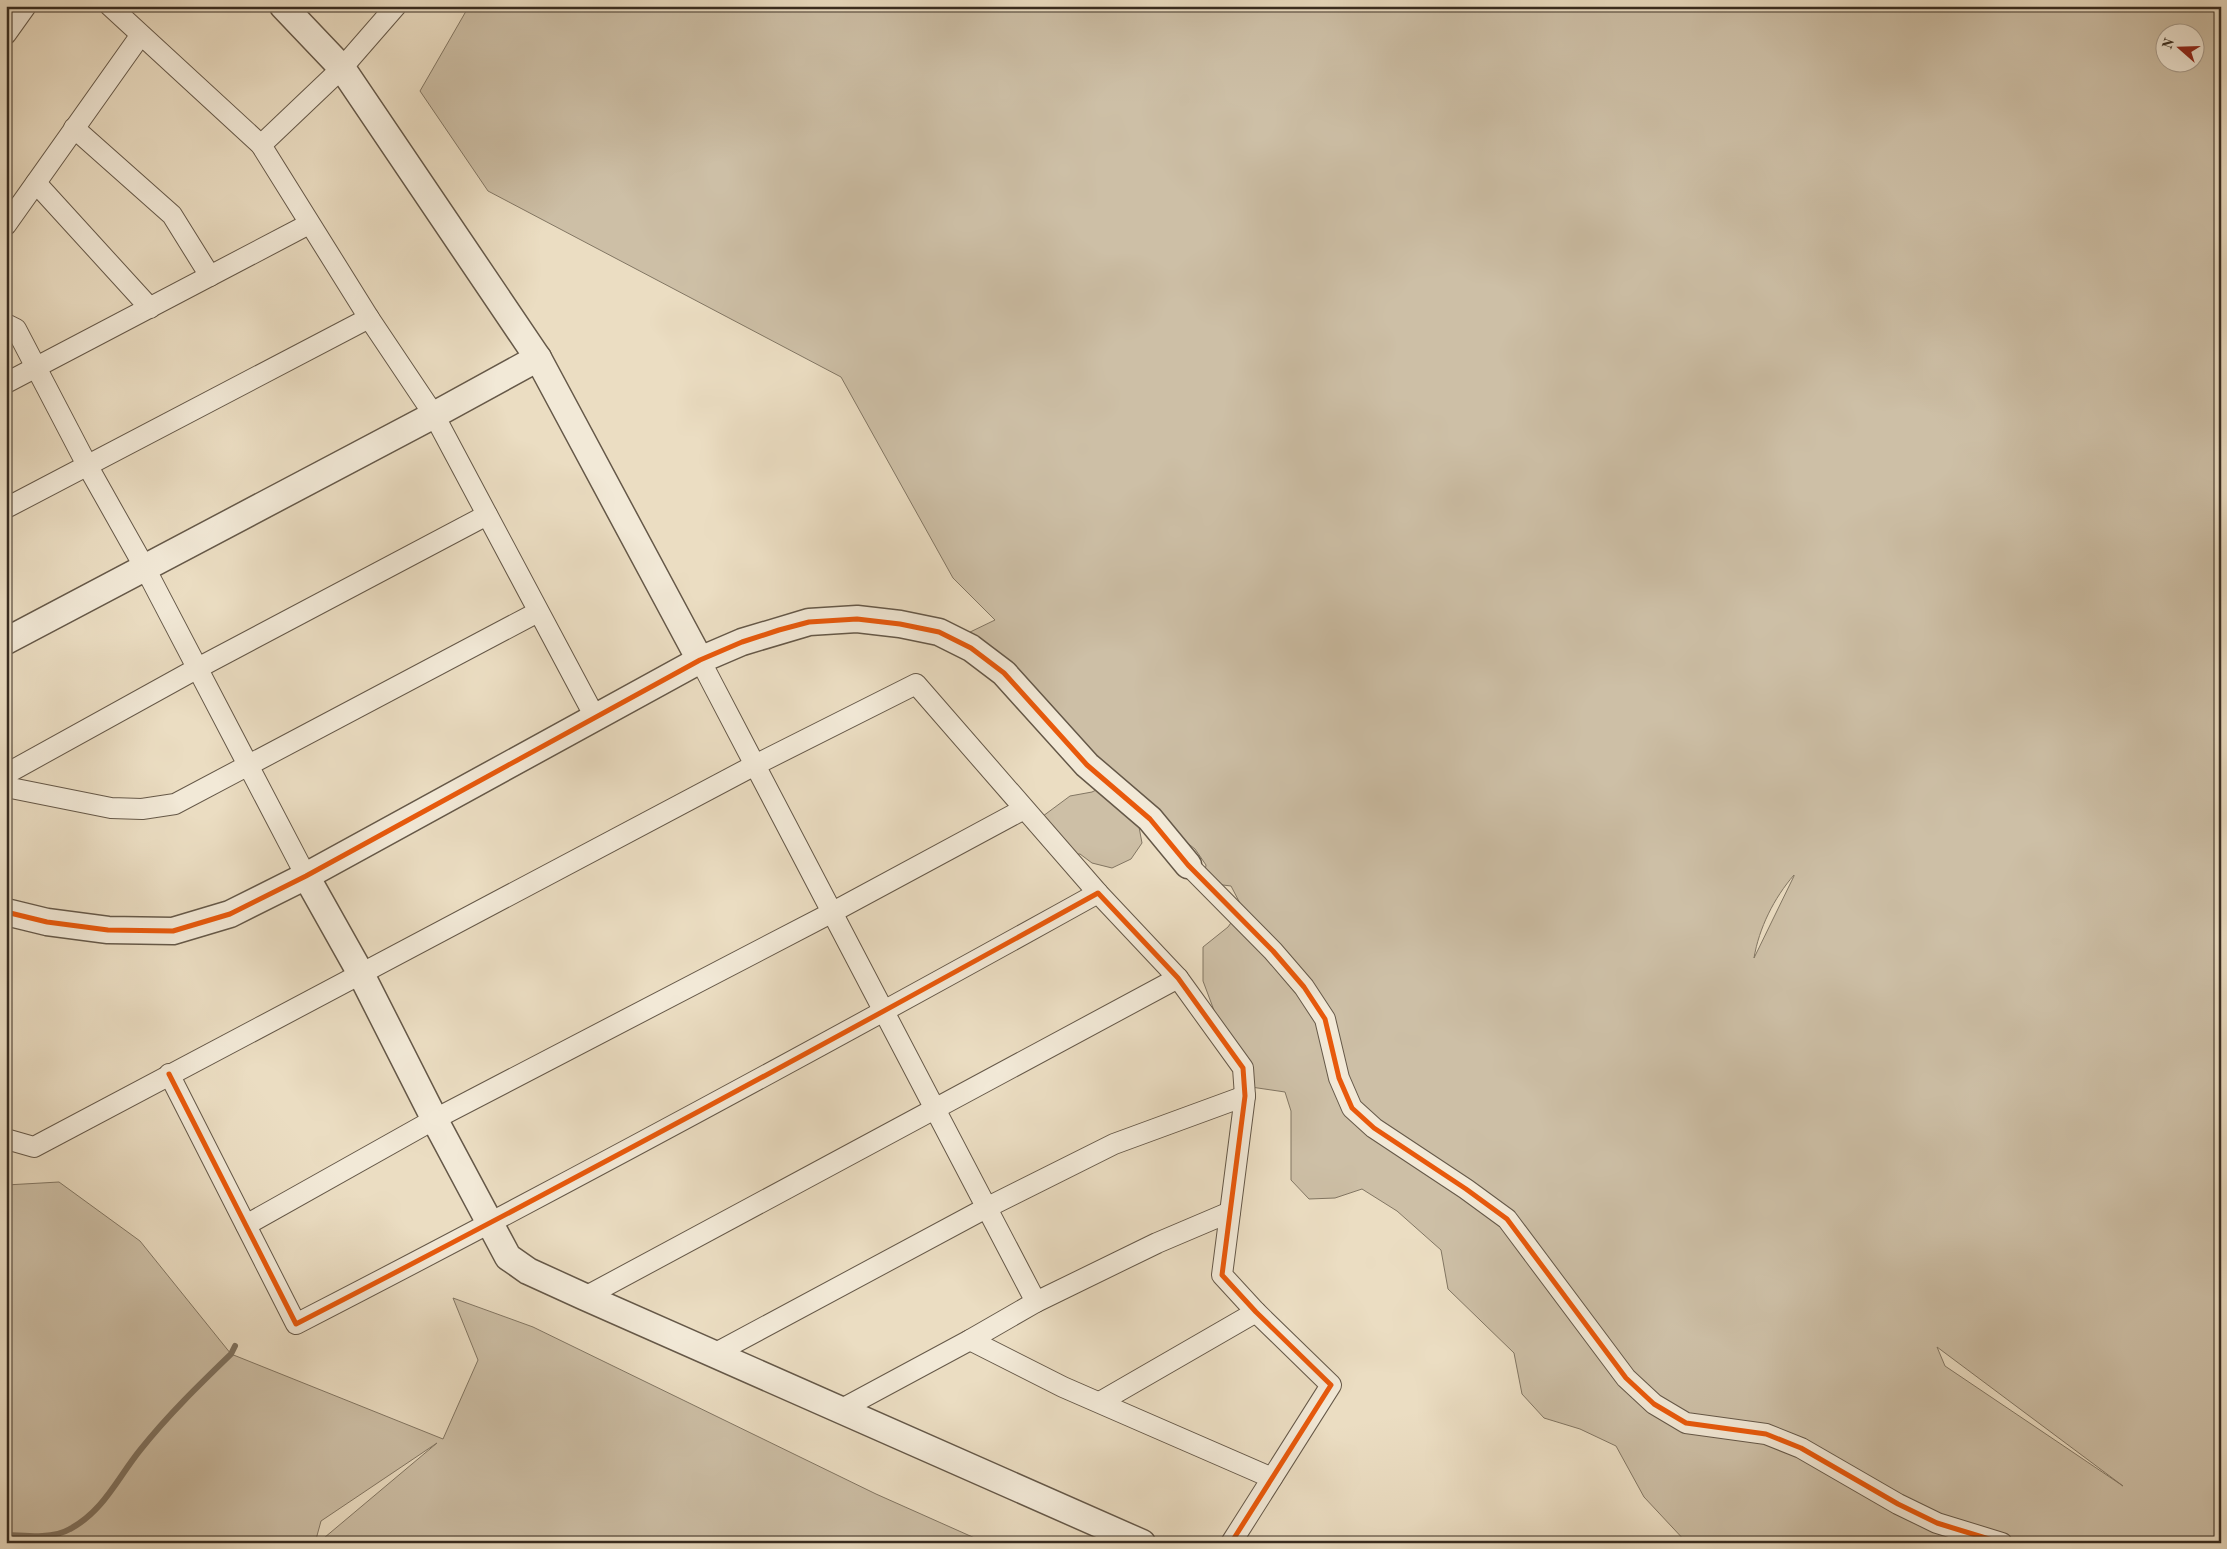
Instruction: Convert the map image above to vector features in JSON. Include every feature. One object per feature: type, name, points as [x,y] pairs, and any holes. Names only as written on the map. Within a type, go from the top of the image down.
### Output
[{"type":"street","points":[[6,34],[26,6]]},
{"type":"street","points":[[110,6],[140,36],[261,145],[369,318],[434,416],[595,718]]},
{"type":"street","points":[[283,6],[342,68],[538,358],[700,660],[882,1012],[1036,1302]]},
{"type":"street","points":[[261,145],[342,68],[396,6]]},
{"type":"street","points":[[6,225],[140,36]]},
{"type":"street","points":[[74,128],[172,215],[210,276]]},
{"type":"street","points":[[36,183],[150,308]]},
{"type":"street","points":[[6,383],[309,224]]},
{"type":"street","points":[[6,508],[369,318]]},
{"type":"street","points":[[6,324],[16,329],[87,465],[145,568],[196,669],[306,876],[361,974],[435,1120],[508,1257],[528,1271],[585,1297],[1142,1543]]},
{"type":"street","points":[[6,641],[434,416],[538,358]]},
{"type":"street","points":[[6,774],[196,669],[487,515]]},
{"type":"street","points":[[6,787],[111,808],[142,809],[175,804],[538,612]]},
{"type":"street","points":[[6,912],[47,922],[108,930],[173,931],[230,914],[306,876],[700,660],[742,642],[809,622],[857,619],[900,624],[939,632],[972,648],[1004,673],[1087,765],[1150,819],[1188,865],[1273,951],[1309,995],[1325,1019],[1339,1078],[1352,1108],[1374,1128],[1466,1189],[1506,1219],[1626,1378],[1654,1404],[1686,1423],[1766,1434],[1801,1448],[1898,1504],[1936,1523],[2002,1543]]},
{"type":"street","points":[[6,1139],[34,1147],[755,765],[916,684],[1098,893],[1178,978],[1243,1068],[1245,1096],[1222,1275],[1256,1312],[1331,1385],[1231,1543]]},
{"type":"street","points":[[246,1225],[435,1120],[831,913],[1024,809]]},
{"type":"street","points":[[169,1074],[296,1324],[490,1224],[1098,893]]},
{"type":"street","points":[[585,1297],[1178,978]]},
{"type":"street","points":[[714,1354],[986,1208],[1114,1144],[1245,1096]]},
{"type":"street","points":[[840,1410],[1036,1302],[1157,1243],[1230,1212]]},
{"type":"street","points":[[1100,1402],[1256,1312]]},
{"type":"street","points":[[970,1340],[1063,1387],[1272,1478]]},
{"type":"shaded area","points":[[469,6],[2221,6],[2221,1543],[1687,1543],[1644,1497],[1616,1446],[1580,1429],[1544,1418],[1522,1394],[1514,1353],[1448,1289],[1441,1250],[1397,1211],[1362,1189],[1335,1198],[1309,1199],[1291,1180],[1291,1111],[1285,1092],[1251,1087],[1215,1013],[1203,981],[1203,947],[1228,927],[1242,907],[1231,886],[1215,884],[1204,877],[1206,865],[1195,849],[1181,838],[1155,834],[1139,827],[1142,843],[1131,859],[1112,868],[1092,863],[1080,854],[1066,855],[1039,819],[1070,796],[1092,792],[1108,784],[1079,740],[1048,701],[966,634],[995,620],[953,578],[841,377],[488,191],[420,91]],"holes":[[[1794,876],[1754,958],[1768,914],[1780,893]],[[1937,1347],[2123,1486],[1945,1366]]]},
{"type":"shaded area","points":[[59,1182],[140,1241],[231,1354],[443,1439],[478,1360],[453,1298],[533,1327],[876,1494],[986,1543],[318,1543],[437,1443],[321,1521],[315,1543],[6,1543],[6,1185]]},
{"type":"waterway","points":[[6,1535],[39,1536],[56,1534],[82,1522],[110,1493],[151,1436],[231,1354],[235,1346]]},
{"type":"cycle path","points":[[6,912],[47,922],[108,930],[173,931],[230,914],[306,876],[700,660],[742,642],[809,622],[857,619],[900,624],[939,632],[971,648],[1004,673],[1087,765],[1150,819],[1188,865],[1273,951],[1304,987],[1325,1019],[1339,1078],[1352,1108],[1374,1128],[1466,1189],[1507,1219],[1626,1378],[1654,1404],[1686,1423],[1766,1434],[1801,1448],[1898,1504],[1937,1523],[2002,1543]]},
{"type":"cycle path","points":[[169,1074],[296,1324],[699,1112],[1098,893],[1178,978],[1243,1068],[1245,1096],[1222,1275],[1256,1312],[1331,1385],[1231,1543]]}]
